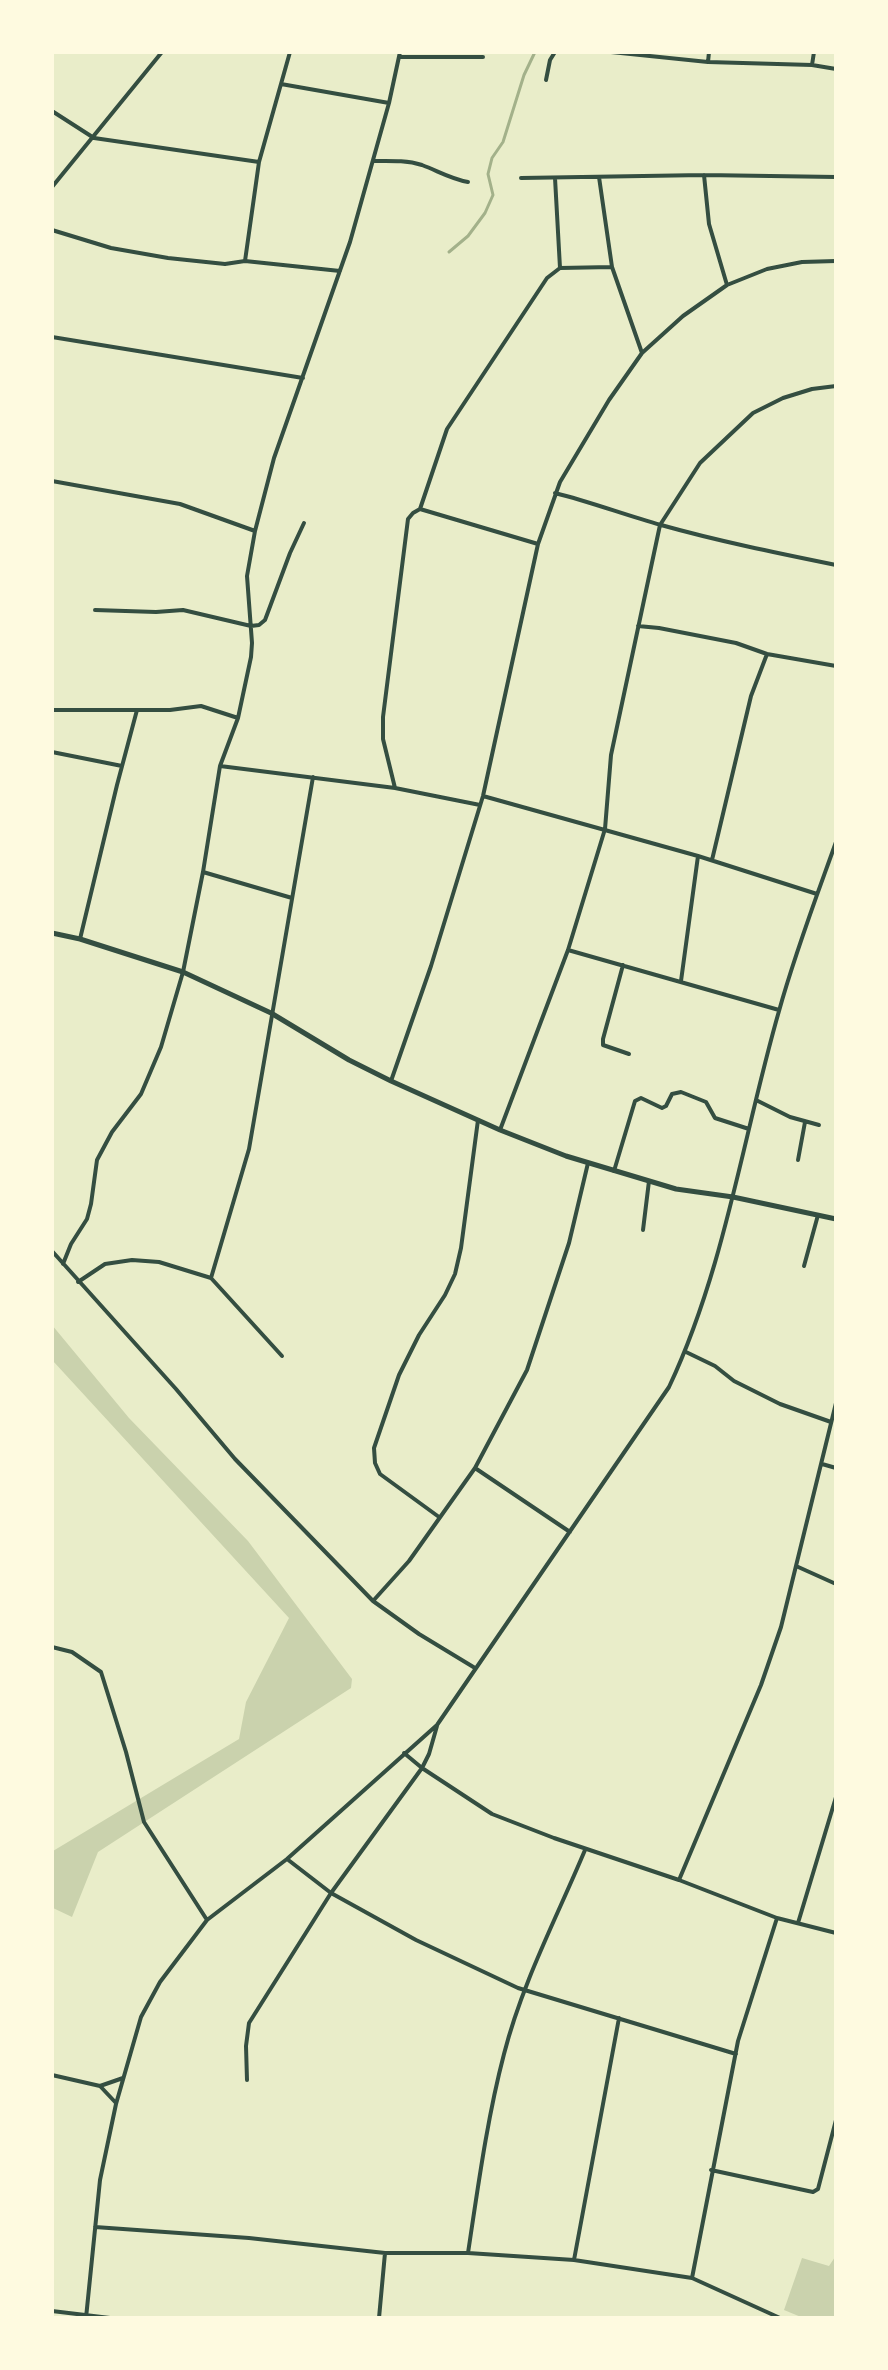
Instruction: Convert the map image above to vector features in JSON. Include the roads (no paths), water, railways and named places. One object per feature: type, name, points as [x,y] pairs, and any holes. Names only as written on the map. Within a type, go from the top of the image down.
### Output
[{"type":"street","points":[[52,187],[161,54],[155,52]]},
{"type":"street","points":[[244,261],[259,162],[290,52]]},
{"type":"street","points":[[546,80],[550,60],[555,52]]},
{"type":"street","points":[[611,52],[708,62],[812,65],[836,69]]},
{"type":"street","points":[[708,62],[709,52]]},
{"type":"street","points":[[812,65],[814,52]]},
{"type":"street","points":[[63,1264],[71,1244],[87,1219],[97,1161],[112,1132],[141,1094],[161,1047],[183,972],[203,872],[220,766],[238,718],[251,657],[247,576],[255,531],[274,458],[340,271],[373,161],[400,55],[483,57]]},
{"type":"street","points":[[281,84],[389,103]]},
{"type":"street","points":[[52,111],[94,138],[259,162]]},
{"type":"street","points":[[373,161],[422,165],[452,179],[468,182]]},
{"type":"street","points":[[704,175],[709,224],[727,285]]},
{"type":"street","points":[[521,178],[704,175],[836,177]]},
{"type":"street","points":[[599,177],[612,267],[642,353]]},
{"type":"street","points":[[555,178],[560,268]]},
{"type":"street","points":[[52,230],[111,248],[168,258],[225,264],[244,261],[340,271]]},
{"type":"street","points":[[391,1081],[431,966],[483,796],[538,544],[555,493],[609,400],[642,353],[683,316],[727,285],[768,269],[802,262],[836,261]]},
{"type":"street","points":[[420,509],[447,429],[547,278],[560,268],[612,267]]},
{"type":"street","points":[[52,337],[303,378]]},
{"type":"street","points":[[500,1130],[568,950],[605,830],[611,754],[660,525],[700,463],[753,413],[783,398],[812,389],[836,386]]},
{"type":"street","points":[[52,481],[180,504],[255,531]]},
{"type":"street","points":[[555,493],[660,525],[836,565]]},
{"type":"street","points":[[395,788],[383,740],[383,717],[406,526],[412,513],[420,509],[538,544]]},
{"type":"street","points":[[95,610],[148,612],[183,610],[259,626],[264,620],[304,523]]},
{"type":"street","points":[[638,626],[736,643],[767,654],[836,666]]},
{"type":"street","points":[[712,860],[751,696],[767,654]]},
{"type":"street","points":[[52,710],[170,710],[201,706],[238,718]]},
{"type":"street","points":[[80,939],[137,710]]},
{"type":"street","points":[[52,752],[122,766]]},
{"type":"street","points":[[220,766],[395,788],[480,805]]},
{"type":"street","points":[[211,1278],[249,1149],[313,777]]},
{"type":"street","points":[[483,796],[712,860],[817,894]]},
{"type":"street","points":[[87,2316],[100,2180],[116,2104],[141,2017],[160,1982],[207,1920],[287,1859],[437,1725],[669,1387],[686,1352],[733,1197],[779,1010],[836,842]]},
{"type":"street","points":[[681,981],[698,856]]},
{"type":"street","points":[[203,872],[292,898]]},
{"type":"street","points":[[52,933],[80,939],[183,972],[271,1013],[349,1060],[391,1081],[500,1130],[588,1163],[676,1189],[733,1197],[836,1219]]},
{"type":"street","points":[[568,950],[779,1010]]},
{"type":"street","points":[[623,965],[603,1045],[629,1054]]},
{"type":"street","points":[[614,1172],[635,1101],[641,1098],[662,1108],[666,1106],[672,1094],[681,1092],[706,1102],[715,1118],[749,1129]]},
{"type":"street","points":[[756,1100],[805,1122],[819,1125]]},
{"type":"street","points":[[439,1517],[380,1474],[375,1463],[374,1448],[399,1375],[418,1335],[445,1295],[455,1274],[478,1120]]},
{"type":"street","points":[[798,1160],[805,1122]]},
{"type":"street","points":[[373,1602],[409,1561],[476,1468],[527,1370],[569,1243],[588,1163]]},
{"type":"street","points":[[643,1230],[649,1181]]},
{"type":"street","points":[[804,1266],[818,1215]]},
{"type":"street","points":[[52,1251],[176,1389],[235,1459],[373,1602],[419,1634],[475,1668]]},
{"type":"street","points":[[78,1282],[105,1264],[132,1260],[159,1262],[211,1278],[282,1356]]},
{"type":"street","points":[[686,1352],[715,1366],[734,1381],[780,1404],[831,1422]]},
{"type":"street","points":[[679,1880],[761,1685],[781,1627],[836,1403]]},
{"type":"street","points":[[822,1464],[836,1468]]},
{"type":"street","points":[[476,1468],[570,1532]]},
{"type":"street","points":[[796,1566],[836,1584]]},
{"type":"street","points":[[52,1647],[72,1652],[101,1672],[126,1752],[144,1822],[207,1920]]},
{"type":"street","points":[[247,2080],[249,2023],[331,1893],[422,1768],[429,1754],[437,1725]]},
{"type":"street","points":[[404,1753],[422,1768],[492,1814],[585,1850],[679,1880],[777,1918],[836,1933]]},
{"type":"street","points":[[798,1923],[836,1797]]},
{"type":"street","points":[[468,2253],[504,2054],[525,1990],[585,1850]]},
{"type":"street","points":[[287,1859],[331,1893],[416,1940],[525,1990],[736,2054]]},
{"type":"street","points":[[692,2278],[711,2170],[736,2054],[777,1918]]},
{"type":"street","points":[[574,2260],[619,2018]]},
{"type":"street","points":[[52,2075],[100,2086],[123,2078]]},
{"type":"street","points":[[100,2086],[116,2104]]},
{"type":"street","points":[[711,2170],[813,2192],[818,2189],[820,2183],[836,2120]]},
{"type":"street","points":[[95,2228],[249,2238],[385,2253],[468,2253],[574,2260],[692,2278],[780,2318]]},
{"type":"street","points":[[379,2318],[385,2253]]},
{"type":"street","points":[[52,2311],[110,2318]]},
{"type":"waterway","points":[[449,252],[468,236],[485,213],[493,195],[488,174],[492,158],[503,142],[524,75],[535,52]]}]
